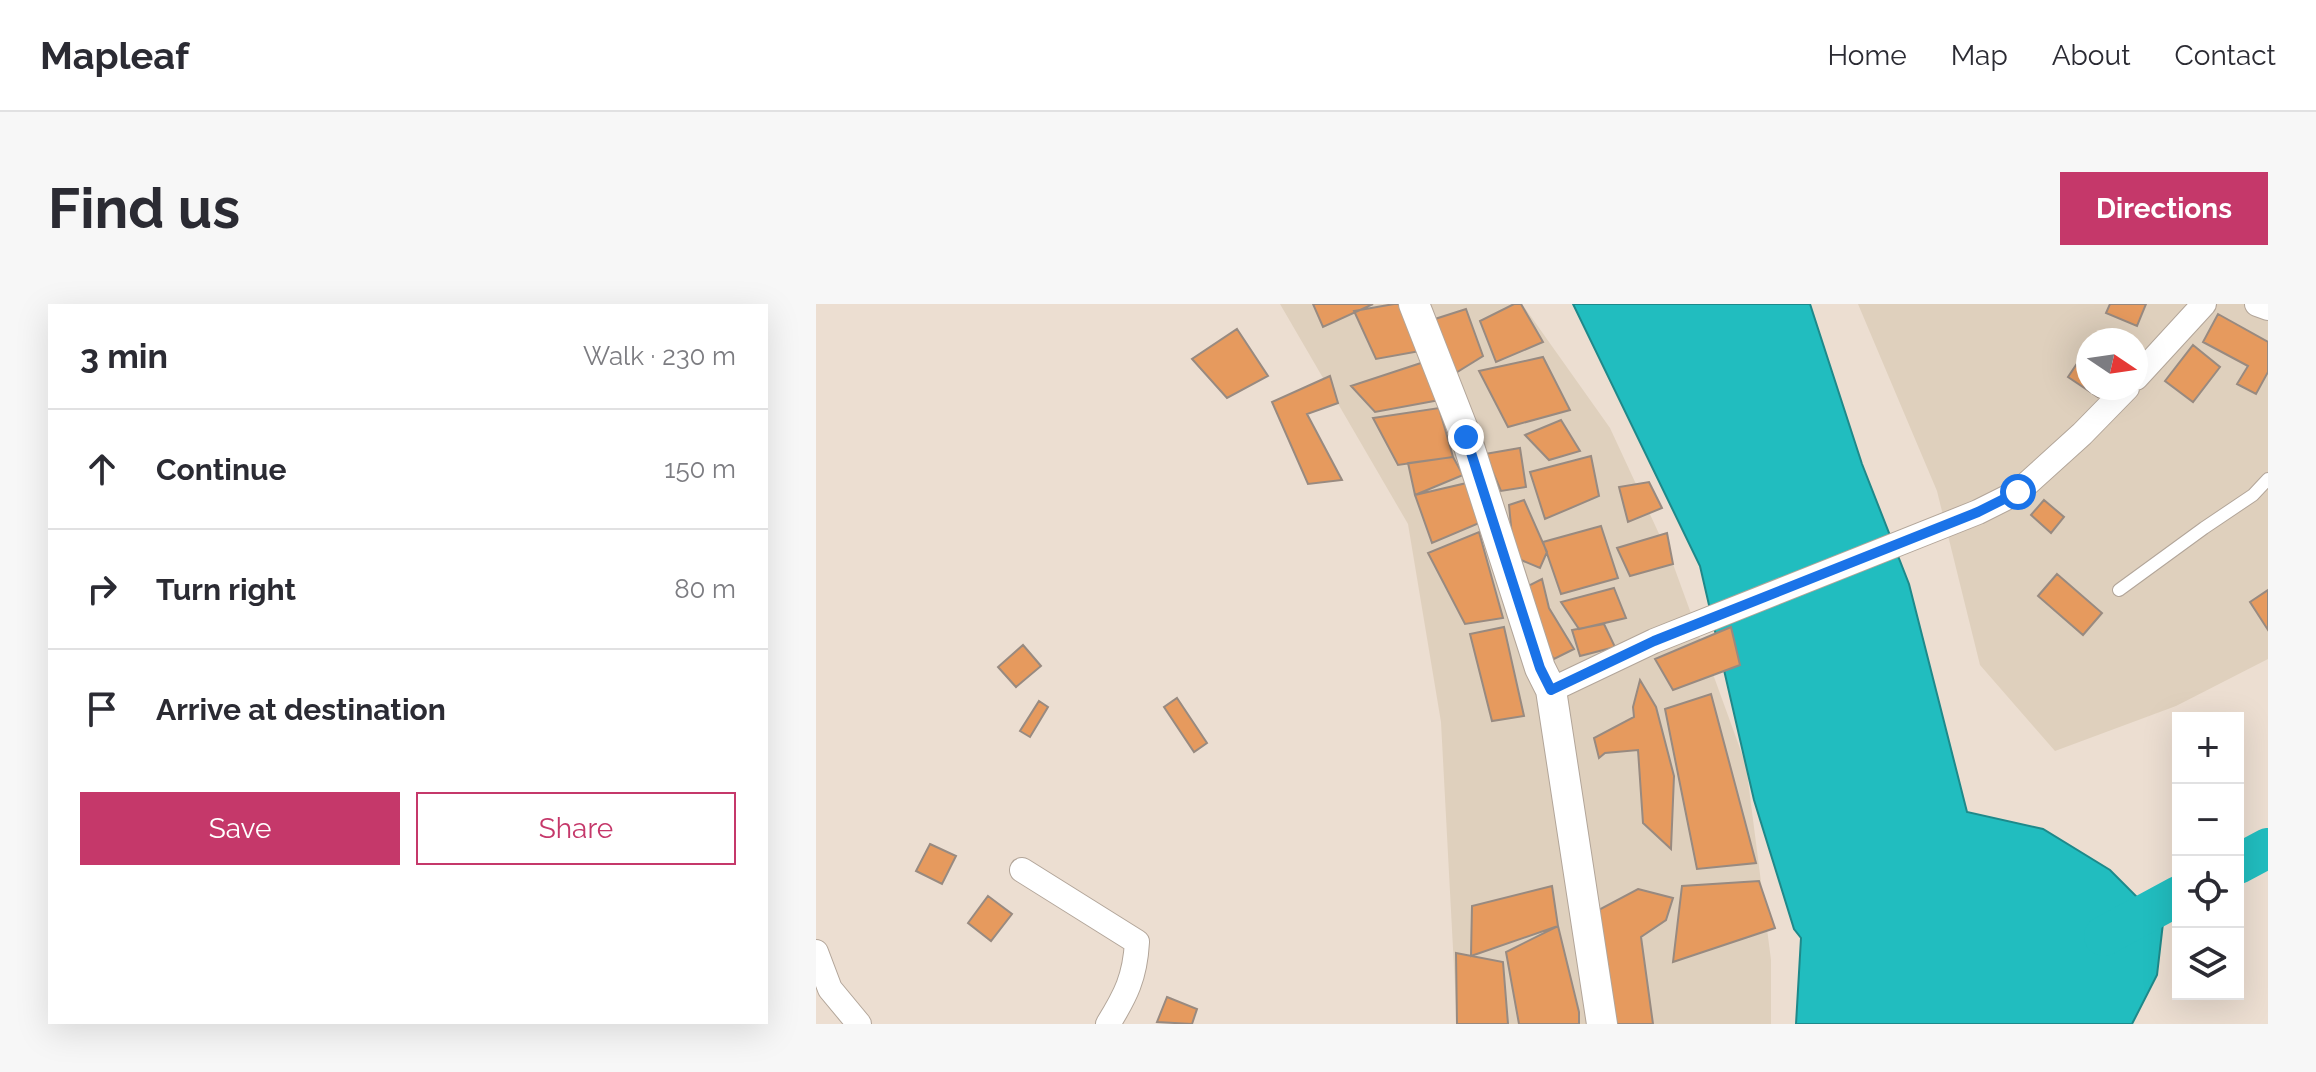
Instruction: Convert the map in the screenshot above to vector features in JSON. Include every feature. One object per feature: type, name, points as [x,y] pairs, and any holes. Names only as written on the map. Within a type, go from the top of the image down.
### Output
[{"type":"street","points":[[1414,304],[1466,437],[1540,668],[1551,690],[1602,1024]]},
{"type":"street","points":[[2148,365],[2204,304]]},
{"type":"street","points":[[2257,304],[2268,308]]},
{"type":"street","points":[[1551,690],[1654,641],[1978,512],[2018,492],[2115,400]]},
{"type":"street","points":[[1022,870],[1137,942],[1135,968],[1125,997],[1108,1024]]},
{"type":"street","points":[[816,952],[830,989],[859,1024]]},
{"type":"lane","points":[[2119,590],[2253,495],[2268,479]]},
{"type":"shaded area","points":[[1280,304],[1522,304],[1610,428],[1673,564],[1746,765],[1771,960],[1771,1024],[1457,1024],[1441,722],[1408,524]]},
{"type":"shaded area","points":[[1858,304],[2268,304],[2268,659],[2176,706],[2055,751],[1980,665],[1937,491]]},
{"type":"water","points":[[1573,304],[1810,304],[1862,464],[1909,584],[1967,812],[2043,829],[2110,870],[2163,923],[2157,975],[2132,1024],[1796,1024],[1801,938],[1794,929],[1754,800],[1700,566]]},
{"type":"building","points":[[1313,304],[1373,304],[1323,327]]},
{"type":"building","points":[[1403,304],[1420,351],[1376,359],[1354,311]]},
{"type":"building","points":[[1514,304],[1521,304],[1543,342],[1496,362],[1480,321]]},
{"type":"building","points":[[2110,304],[2146,304],[2137,326],[2106,313]]},
{"type":"building","points":[[1466,309],[1483,356],[1454,374],[1435,319]]},
{"type":"building","points":[[2218,314],[2268,342],[2268,372],[2256,394],[2237,384],[2248,366],[2203,342]]},
{"type":"building","points":[[1237,329],[1268,376],[1227,398],[1192,359]]},
{"type":"building","points":[[2193,345],[2220,367],[2193,402],[2165,381]]},
{"type":"building","points":[[1543,357],[1570,410],[1508,427],[1479,371]]},
{"type":"building","points":[[1424,362],[1445,399],[1375,412],[1351,386]]},
{"type":"building","points":[[2076,365],[2076,382],[2068,377]]},
{"type":"building","points":[[1330,376],[1338,403],[1307,414],[1342,480],[1308,484],[1272,402]]},
{"type":"building","points":[[1439,408],[1453,457],[1398,465],[1373,418]]},
{"type":"building","points":[[1561,420],[1580,451],[1549,460],[1525,435]]},
{"type":"building","points":[[1520,448],[1526,487],[1501,491],[1485,454]]},
{"type":"building","points":[[1591,456],[1599,496],[1545,519],[1530,472]]},
{"type":"building","points":[[1453,457],[1463,475],[1415,495],[1408,463]]},
{"type":"building","points":[[1471,482],[1484,521],[1432,543],[1415,495]]},
{"type":"building","points":[[1649,482],[1662,508],[1628,522],[1619,487]]},
{"type":"building","points":[[1524,500],[1547,552],[1540,568],[1514,557],[1509,505]]},
{"type":"building","points":[[2044,500],[2064,517],[2051,533],[2031,515]]},
{"type":"building","points":[[1601,526],[1618,578],[1561,594],[1543,542]]},
{"type":"building","points":[[1479,532],[1503,618],[1465,624],[1428,553]]},
{"type":"building","points":[[1667,533],[1673,564],[1630,576],[1617,548]]},
{"type":"building","points":[[2057,574],[2102,613],[2083,635],[2038,596]]},
{"type":"building","points":[[1542,579],[1549,608],[1574,649],[1554,659],[1538,636],[1524,588]]},
{"type":"building","points":[[1614,588],[1626,618],[1579,629],[1561,602]]},
{"type":"building","points":[[2268,590],[2268,630],[2250,602]]},
{"type":"building","points":[[1604,624],[1615,647],[1580,656],[1572,630]]},
{"type":"building","points":[[1504,627],[1524,716],[1492,721],[1470,634]]},
{"type":"building","points":[[1731,627],[1740,665],[1673,690],[1655,659]]},
{"type":"building","points":[[1023,645],[1041,666],[1016,687],[998,667]]},
{"type":"building","points":[[1640,680],[1656,707],[1674,776],[1671,849],[1643,823],[1638,750],[1605,753],[1599,758],[1594,738],[1634,717],[1633,707]]},
{"type":"building","points":[[1711,694],[1756,863],[1697,869],[1665,709]]},
{"type":"building","points":[[1177,698],[1207,743],[1194,752],[1164,707]]},
{"type":"building","points":[[1039,701],[1048,707],[1030,737],[1020,731]]},
{"type":"building","points":[[930,844],[956,856],[942,884],[916,871]]},
{"type":"building","points":[[1759,881],[1775,928],[1673,962],[1682,886]]},
{"type":"building","points":[[1552,886],[1558,926],[1471,956],[1472,906]]},
{"type":"building","points":[[1638,889],[1673,898],[1666,920],[1641,937],[1653,1024],[1611,1024],[1591,914]]},
{"type":"building","points":[[988,896],[1012,914],[991,941],[968,923]]},
{"type":"building","points":[[1558,926],[1579,1012],[1579,1024],[1519,1024],[1506,952]]},
{"type":"building","points":[[1456,953],[1503,962],[1508,1024],[1457,1024]]},
{"type":"building","points":[[1167,997],[1197,1009],[1192,1024],[1157,1022]]},
{"type":"waterway","points":[[2244,861],[2268,848]]},
{"type":"waterway","points":[[2104,936],[2172,899]]},
{"type":"route","points":[[1466,437],[1540,668],[1551,690],[1654,641],[1978,512],[2018,492]]}]
